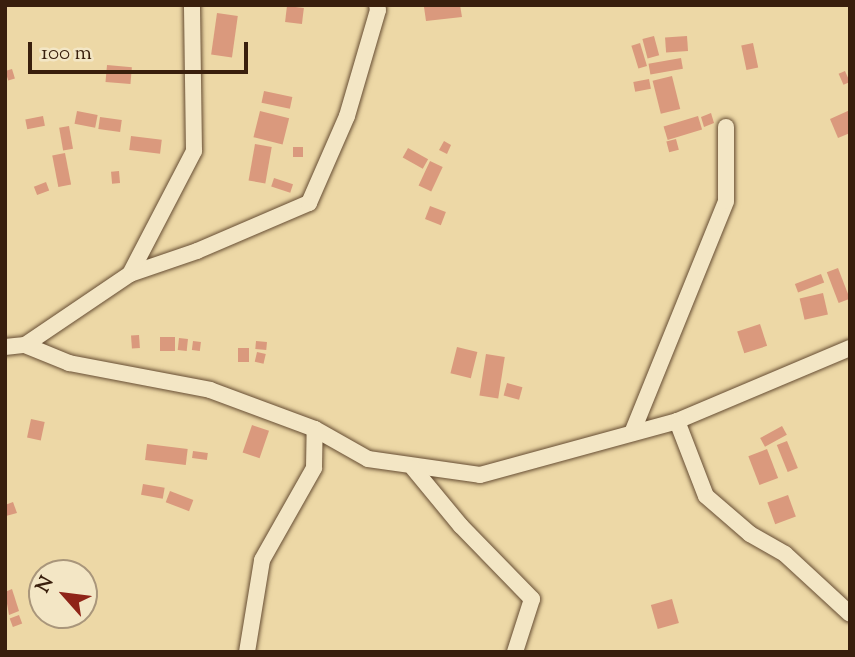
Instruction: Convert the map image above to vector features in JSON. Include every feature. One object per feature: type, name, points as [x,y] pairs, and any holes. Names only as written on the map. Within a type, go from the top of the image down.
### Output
[{"type":"street","points":[[130,274],[194,151],[192,5]]},
{"type":"street","points":[[25,345],[130,274],[197,251],[309,204],[347,116],[378,10],[377,5]]},
{"type":"street","points":[[632,433],[726,201],[726,127]]},
{"type":"street","points":[[5,347],[25,345],[69,363],[210,390],[315,429],[368,460],[480,475],[677,421],[850,348]]},
{"type":"street","points":[[677,421],[706,496],[750,534],[785,554],[850,614]]},
{"type":"street","points":[[247,652],[262,560],[314,468],[315,429]]},
{"type":"street","points":[[413,468],[461,526],[532,599],[515,652]]},
{"type":"building","points":[[460,5],[462,17],[426,21],[424,7]]},
{"type":"building","points":[[287,6],[304,8],[302,24],[285,22]]},
{"type":"building","points":[[217,13],[238,16],[232,58],[211,55]]},
{"type":"building","points":[[654,36],[659,55],[648,58],[642,39]]},
{"type":"building","points":[[687,36],[688,51],[666,52],[665,38]]},
{"type":"building","points":[[640,43],[647,66],[638,69],[631,46]]},
{"type":"building","points":[[753,43],[758,67],[746,70],[741,45]]},
{"type":"building","points":[[681,58],[683,69],[650,75],[649,64]]},
{"type":"building","points":[[107,65],[132,67],[130,84],[106,82]]},
{"type":"building","points":[[12,69],[15,79],[8,81],[5,71]]},
{"type":"building","points":[[845,71],[850,82],[843,85],[839,74]]},
{"type":"building","points":[[672,76],[680,109],[661,114],[653,81]]},
{"type":"building","points":[[649,79],[651,89],[635,92],[633,82]]},
{"type":"building","points":[[264,91],[292,97],[290,109],[262,103]]},
{"type":"building","points":[[850,110],[850,133],[838,138],[830,119]]},
{"type":"building","points":[[77,111],[98,115],[95,128],[75,124]]},
{"type":"building","points":[[260,111],[289,118],[283,144],[253,137]]},
{"type":"building","points":[[711,113],[714,123],[704,127],[701,117]]},
{"type":"building","points":[[43,116],[45,126],[27,129],[25,119]]},
{"type":"building","points":[[698,116],[702,129],[668,140],[664,127]]},
{"type":"building","points":[[100,117],[122,120],[120,132],[98,129]]},
{"type":"building","points":[[69,126],[73,149],[63,150],[59,128]]},
{"type":"building","points":[[131,136],[162,140],[160,154],[129,150]]},
{"type":"building","points":[[676,139],[679,150],[669,152],[666,142]]},
{"type":"building","points":[[444,141],[451,145],[447,154],[439,150]]},
{"type":"building","points":[[255,144],[272,147],[265,183],[249,180]]},
{"type":"building","points":[[293,147],[303,147],[303,157],[293,157]]},
{"type":"building","points":[[408,148],[428,159],[423,169],[403,158]]},
{"type":"building","points":[[65,153],[71,184],[58,187],[52,155]]},
{"type":"building","points":[[430,161],[443,167],[431,191],[419,185]]},
{"type":"building","points":[[119,171],[120,183],[112,184],[111,172]]},
{"type":"building","points":[[274,178],[293,184],[290,193],[271,187]]},
{"type":"building","points":[[46,182],[49,190],[37,195],[34,187]]},
{"type":"building","points":[[430,206],[446,212],[441,225],[425,219]]},
{"type":"building","points":[[838,268],[850,299],[839,303],[827,272]]},
{"type":"building","points":[[821,274],[824,282],[798,292],[795,284]]},
{"type":"building","points":[[823,293],[828,314],[805,320],[800,298]]},
{"type":"building","points":[[760,324],[767,346],[744,353],[737,331]]},
{"type":"building","points":[[139,335],[140,348],[132,349],[131,336]]},
{"type":"building","points":[[160,337],[175,337],[175,351],[160,351]]},
{"type":"building","points":[[179,338],[188,339],[187,351],[178,350]]},
{"type":"building","points":[[193,341],[201,342],[200,351],[192,350]]},
{"type":"building","points":[[256,341],[267,342],[266,350],[255,349]]},
{"type":"building","points":[[457,347],[477,352],[471,378],[450,373]]},
{"type":"building","points":[[238,348],[249,348],[249,362],[238,362]]},
{"type":"building","points":[[257,352],[266,354],[264,364],[255,362]]},
{"type":"building","points":[[486,354],[505,357],[498,398],[479,395]]},
{"type":"building","points":[[507,383],[522,387],[519,400],[504,396]]},
{"type":"building","points":[[31,419],[45,422],[41,440],[27,438]]},
{"type":"building","points":[[252,425],[269,431],[260,458],[243,452]]},
{"type":"building","points":[[782,426],[787,435],[765,447],[760,438]]},
{"type":"building","points":[[787,441],[798,468],[788,472],[777,445]]},
{"type":"building","points":[[147,444],[188,449],[186,465],[145,460]]},
{"type":"building","points":[[767,449],[778,478],[759,485],[748,456]]},
{"type":"building","points":[[193,451],[208,453],[207,460],[192,458]]},
{"type":"building","points":[[143,484],[165,488],[163,499],[141,495]]},
{"type":"building","points":[[170,491],[193,500],[189,511],[166,502]]},
{"type":"building","points":[[788,495],[796,517],[775,524],[767,503]]},
{"type":"building","points":[[13,502],[17,513],[6,516],[5,505]]},
{"type":"building","points":[[12,589],[19,611],[9,615],[5,592]]},
{"type":"building","points":[[672,599],[679,623],[658,629],[651,605]]},
{"type":"building","points":[[19,615],[22,623],[13,627],[10,619]]}]
